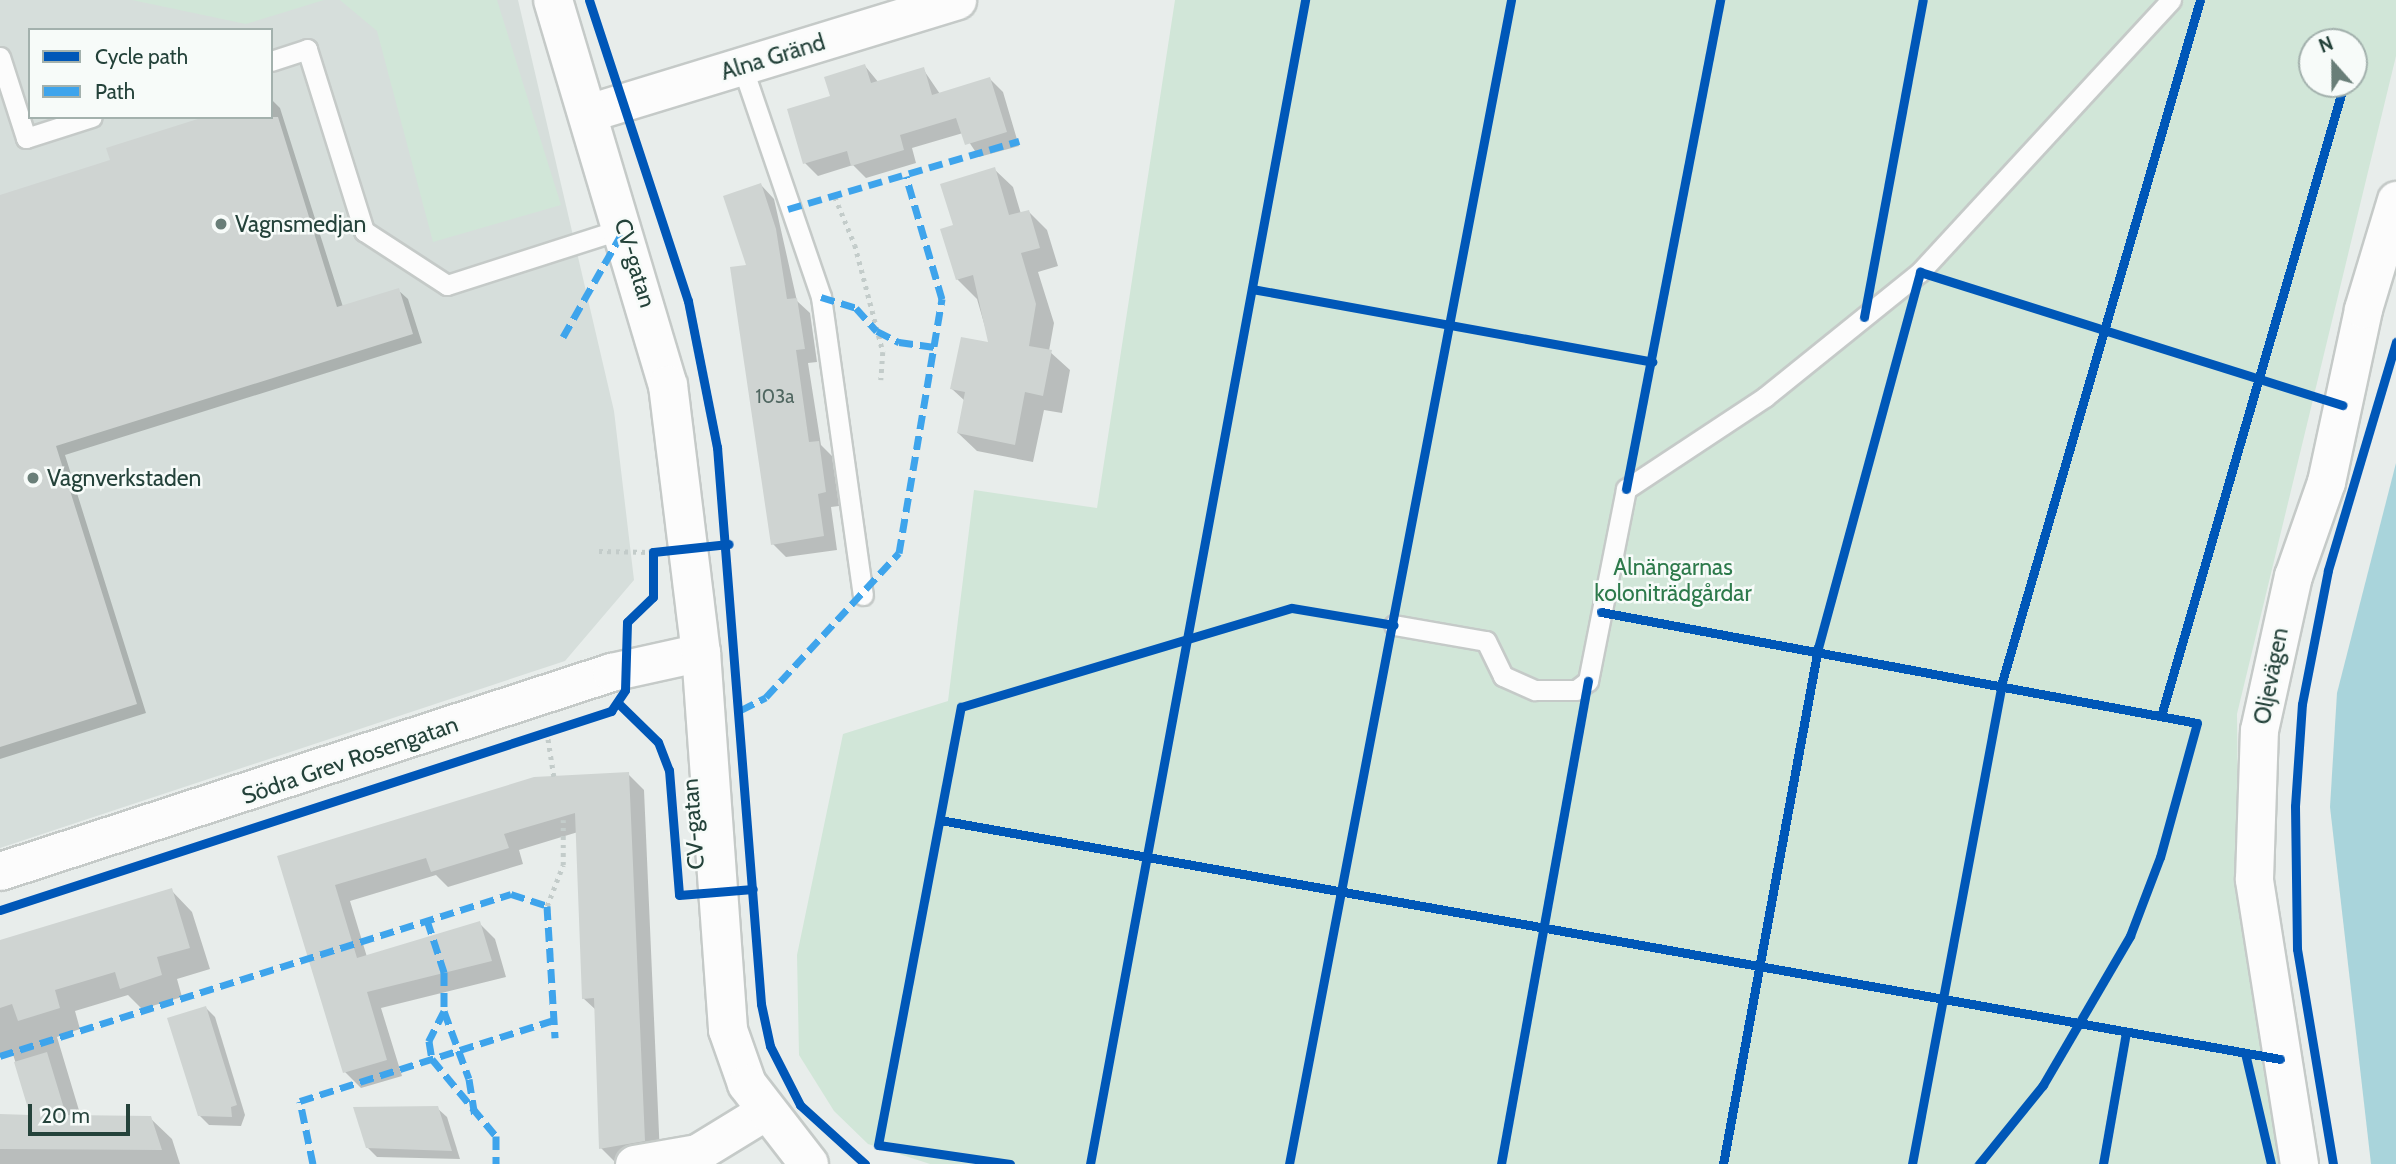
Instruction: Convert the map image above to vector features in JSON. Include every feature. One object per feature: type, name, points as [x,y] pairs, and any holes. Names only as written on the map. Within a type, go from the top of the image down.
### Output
[{"type":"street","name":"CV-gatan","points":[[552,0],[625,228],[668,385],[701,652],[725,1011],[739,1067],[764,1112]]},
{"type":"street","name":"Alna Gränd","points":[[588,113],[957,0]]},
{"type":"street","name":"Oljevägen","points":[[2299,1164],[2254,879],[2259,730],[2293,576],[2326,482],[2364,309],[2396,200]]},
{"type":"street","name":"Södra Grev Rosengatan","points":[[0,871],[611,672],[701,652]]},
{"type":"street","points":[[634,1164],[697,1153],[764,1112],[809,1164]]},
{"type":"lane","points":[[1394,625],[1486,641],[1503,676],[1535,690],[1576,690],[1588,681],[1626,489],[1765,397],[1920,272],[2171,0]]},
{"type":"lane","points":[[273,60],[307,50],[364,231],[447,285],[625,228]]},
{"type":"lane","points":[[0,57],[26,138],[86,119]]},
{"type":"lane","points":[[742,66],[821,297],[863,595]]},
{"type":"path","points":[[835,197],[855,245],[883,352],[881,380]]},
{"type":"path","points":[[599,551],[653,552],[690,548]]},
{"type":"path","points":[[653,552],[654,563]]},
{"type":"path","points":[[534,736],[560,727]]},
{"type":"path","points":[[547,731],[554,776]]},
{"type":"path","points":[[547,906],[563,865],[563,820]]},
{"type":"shaded area","points":[[0,0],[518,0],[614,411],[634,580],[565,661],[0,848]]},
{"type":"green space","points":[[132,0],[324,0],[246,24]]},
{"type":"green space","points":[[340,0],[497,0],[561,205],[433,242],[377,31]]},
{"type":"green space","name":"Alnängarnas koloniträdgårdar","points":[[1175,0],[2396,0],[2396,56],[2237,714],[2239,909],[2281,1164],[930,1164],[868,1144],[834,1111],[799,1055],[797,955],[843,734],[948,701],[974,490],[1097,508]]},
{"type":"water","points":[[2396,463],[2396,1164],[2371,1164],[2330,807],[2337,693]]},
{"type":"building","points":[[865,64],[871,83],[924,67],[932,95],[990,77],[1007,132],[965,145],[956,118],[900,135],[904,150],[851,166],[847,151],[803,164],[787,109],[830,96],[824,77]]},
{"type":"building","points":[[278,117],[337,307],[399,288],[413,334],[56,446],[137,704],[0,747],[0,195],[110,160],[106,148],[198,119]]},
{"type":"building","points":[[995,167],[1009,215],[1029,210],[1040,248],[1021,253],[1036,304],[1029,346],[1052,350],[1043,396],[1025,392],[1015,445],[957,433],[965,392],[950,389],[961,337],[988,342],[973,275],[956,280],[940,229],[953,225],[940,184]]},
{"type":"building","points":[[761,183],[776,229],[787,299],[797,298],[805,349],[796,350],[809,442],[819,441],[826,492],[818,494],[824,536],[771,545],[730,267],[746,265],[723,196]]},
{"type":"building","points":[[629,772],[645,1141],[599,1149],[594,998],[582,999],[575,813],[504,834],[509,848],[431,872],[426,858],[335,885],[357,958],[480,921],[492,961],[367,992],[387,1060],[343,1073],[277,856],[534,777]]},
{"type":"building","points":[[172,888],[190,948],[157,957],[162,975],[120,989],[115,972],[55,990],[60,1008],[18,1021],[12,1004],[0,1008],[0,940]]},
{"type":"building","points":[[206,1006],[237,1105],[231,1107],[232,1117],[198,1116],[167,1018]]},
{"type":"building","points":[[47,1052],[66,1115],[151,1116],[162,1150],[0,1149],[0,1114],[30,1115],[14,1062]]},
{"type":"building","points":[[438,1106],[452,1151],[366,1148],[353,1107]]},
{"type":"marked path","points":[[788,209],[1019,141]]},
{"type":"marked path","points":[[741,710],[766,697],[899,553],[942,299],[906,176]]},
{"type":"marked path","points":[[563,337],[625,228]]},
{"type":"marked path","points":[[821,297],[856,308],[877,331],[899,342],[935,347]]},
{"type":"marked path","points":[[0,1056],[511,894],[547,906],[555,1038]]},
{"type":"marked path","points":[[427,920],[444,972],[444,1011],[469,1079],[475,1115]]},
{"type":"marked path","points":[[444,1011],[429,1041],[432,1059],[496,1136],[496,1164]]},
{"type":"marked path","points":[[313,1164],[300,1101],[554,1020]]},
{"type":"cycle path","points":[[589,0],[688,301],[717,447],[761,1004],[770,1046],[800,1105],[865,1164]]},
{"type":"cycle path","points":[[1090,1164],[1305,0]]},
{"type":"cycle path","points":[[1289,1164],[1511,0]]},
{"type":"cycle path","points":[[1626,489],[1720,0]]},
{"type":"cycle path","points":[[1864,317],[1923,0]]},
{"type":"cycle path","points":[[1912,1164],[2002,682],[2200,0]]},
{"type":"cycle path","points":[[2161,716],[2340,98]]},
{"type":"cycle path","points":[[1723,1164],[1818,648],[1920,272],[2343,405]]},
{"type":"cycle path","points":[[1252,289],[1652,362]]},
{"type":"cycle path","points":[[2333,1164],[2297,949],[2295,806],[2302,704],[2328,570],[2396,342]]},
{"type":"cycle path","points":[[0,910],[611,711],[625,690],[627,622],[653,597],[653,552],[729,544]]},
{"type":"cycle path","points":[[1010,1164],[878,1145],[961,707],[1292,608],[1394,625]]},
{"type":"cycle path","points":[[1601,612],[2197,723],[2160,857],[2130,936],[2043,1085],[1979,1164]]},
{"type":"cycle path","points":[[1501,1164],[1588,681]]},
{"type":"cycle path","points":[[619,704],[658,742],[669,770],[679,895],[753,889]]},
{"type":"cycle path","points":[[940,820],[2280,1059]]},
{"type":"cycle path","points":[[2103,1164],[2126,1032]]},
{"type":"cycle path","points":[[2245,1053],[2271,1164]]},
{"type":"place","name":"Vagnsmedjan","points":[[221,224]]},
{"type":"place","name":"Vagnverkstaden","points":[[33,478]]}]
